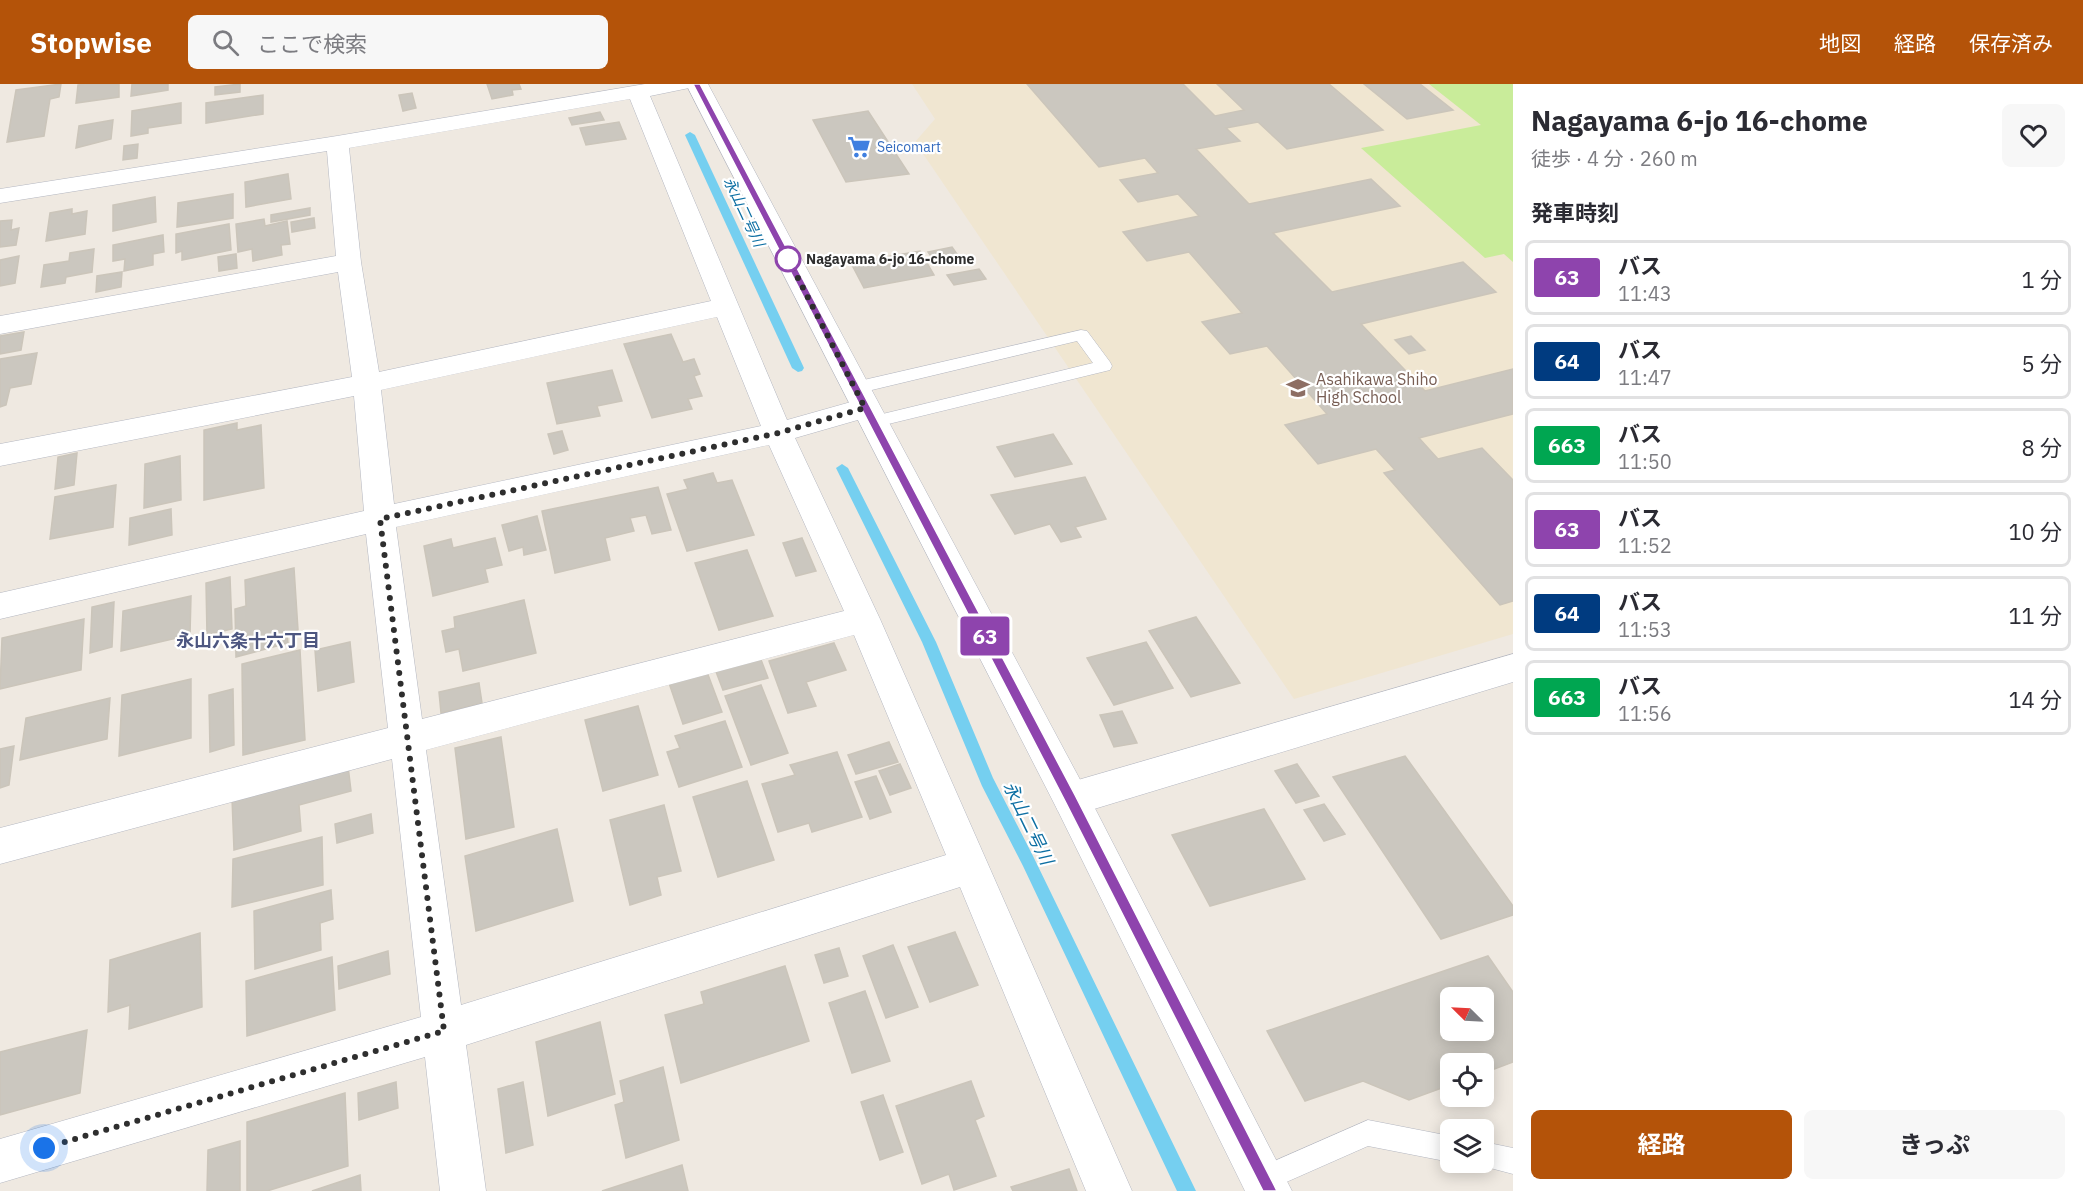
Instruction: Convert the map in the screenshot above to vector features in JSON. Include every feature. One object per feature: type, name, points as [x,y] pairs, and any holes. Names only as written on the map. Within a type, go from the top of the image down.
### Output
[{"type":"street","points":[[0,196],[337,143],[682,84]]},
{"type":"street","points":[[697,84],[1071,799],[1266,1185]]},
{"type":"street","points":[[638,93],[724,307],[778,433],[864,619],[1109,1191]]},
{"type":"street","points":[[337,143],[349,262],[367,384],[380,519],[463,1191]]},
{"type":"street","points":[[0,324],[349,262]]},
{"type":"street","points":[[0,455],[367,384],[724,307]]},
{"type":"street","points":[[0,606],[380,519],[778,433],[864,406]]},
{"type":"street","points":[[0,846],[864,619]]},
{"type":"street","points":[[1071,799],[1513,669]]},
{"type":"street","points":[[0,1161],[444,1031],[969,866]]},
{"type":"lane","points":[[1081,335],[1104,366],[864,406],[1081,335]]},
{"type":"lane","points":[[1266,1185],[1368,1133],[1440,1147]]},
{"type":"lane","points":[[1494,1157],[1513,1161]]},
{"type":"shaded area","name":"Asahikawa Shiho High School","points":[[912,84],[1513,84],[1513,634],[1294,699],[915,142],[935,119]]},
{"type":"green space","points":[[1429,84],[1513,84],[1513,262],[1504,254],[1485,258],[1361,148],[1481,125]]},
{"type":"building","points":[[61,84],[59,97],[50,99],[44,136],[7,142],[16,90]]},
{"type":"building","points":[[119,84],[119,97],[76,103],[78,85]]},
{"type":"building","points":[[132,84],[168,84],[168,90],[131,96]]},
{"type":"building","points":[[240,84],[240,92],[215,95],[215,87]]},
{"type":"building","points":[[487,84],[519,84],[521,89],[512,90],[513,95],[492,99]]},
{"type":"building","points":[[1027,84],[1183,84],[1215,116],[1244,110],[1217,84],[1329,84],[1383,130],[1287,149],[1258,122],[1226,128],[1240,141],[1196,149],[1249,204],[1371,179],[1400,206],[1273,233],[1332,292],[1463,262],[1496,292],[1361,324],[1425,391],[1513,369],[1513,414],[1419,438],[1438,459],[1482,448],[1513,480],[1513,601],[1500,605],[1384,473],[1395,470],[1376,449],[1318,464],[1285,425],[1327,414],[1267,346],[1230,354],[1202,322],[1242,313],[1189,252],[1147,261],[1123,232],[1199,216],[1178,194],[1138,202],[1120,180],[1158,173],[1145,158],[1099,167]]},
{"type":"building","points":[[1364,84],[1420,84],[1453,110],[1407,119]]},
{"type":"building","points":[[412,93],[416,108],[403,111],[399,95]]},
{"type":"building","points":[[263,95],[263,114],[206,123],[206,103]]},
{"type":"building","points":[[181,103],[181,123],[148,128],[148,133],[131,136],[132,111]]},
{"type":"building","name":"Seicomart","points":[[868,111],[909,174],[846,182],[813,120]]},
{"type":"building","points":[[600,112],[604,120],[572,125],[569,118]]},
{"type":"building","points":[[113,120],[111,139],[76,148],[79,126]]},
{"type":"building","points":[[619,122],[626,139],[586,145],[580,128]]},
{"type":"building","points":[[138,144],[137,158],[123,160],[124,146]]},
{"type":"building","points":[[288,174],[291,199],[246,207],[245,182]]},
{"type":"building","points":[[233,194],[233,218],[177,227],[178,203]]},
{"type":"building","points":[[155,197],[156,222],[113,231],[113,205]]},
{"type":"building","points":[[310,208],[310,215],[271,222],[271,215]]},
{"type":"building","points":[[72,209],[72,214],[87,211],[85,234],[46,241],[50,213]]},
{"type":"building","points":[[314,218],[315,228],[292,232],[291,222]]},
{"type":"building","points":[[264,219],[265,226],[287,221],[290,244],[281,245],[282,255],[253,261],[252,249],[238,252],[236,224]]},
{"type":"building","points":[[12,220],[11,230],[19,228],[16,245],[0,247],[0,221]]},
{"type":"building","points":[[229,224],[231,250],[182,260],[182,251],[176,253],[176,234]]},
{"type":"building","points":[[163,235],[164,252],[153,254],[153,265],[124,271],[125,259],[113,261],[113,245]]},
{"type":"building","points":[[952,247],[959,257],[936,263],[928,252]]},
{"type":"building","points":[[94,249],[92,272],[66,277],[65,283],[41,287],[44,265],[69,261],[70,253]]},
{"type":"building","points":[[920,251],[934,275],[864,288],[851,263]]},
{"type":"building","points":[[236,254],[237,268],[219,271],[218,257]]},
{"type":"building","points":[[19,256],[15,283],[0,286],[0,260]]},
{"type":"building","points":[[979,269],[986,279],[954,285],[947,275]]},
{"type":"building","points":[[122,272],[121,287],[96,292],[97,276]]},
{"type":"building","points":[[24,332],[21,350],[0,354],[0,336]]},
{"type":"building","points":[[671,334],[683,362],[694,359],[700,374],[694,376],[702,396],[688,399],[692,409],[652,418],[624,344]]},
{"type":"building","points":[[1411,336],[1425,350],[1409,354],[1395,340]]},
{"type":"building","points":[[37,353],[31,384],[10,388],[6,405],[0,407],[0,359]]},
{"type":"building","points":[[612,370],[622,401],[597,406],[600,416],[557,424],[547,383]]},
{"type":"building","points":[[237,423],[237,430],[261,425],[264,488],[204,500],[204,430]]},
{"type":"building","points":[[562,431],[568,450],[554,454],[548,434]]},
{"type":"building","points":[[1053,434],[1072,464],[1015,477],[997,447]]},
{"type":"building","points":[[77,453],[74,485],[55,489],[58,457]]},
{"type":"building","points":[[180,456],[181,500],[144,508],[145,464]]},
{"type":"building","points":[[713,473],[717,483],[732,480],[754,535],[687,551],[667,494],[688,489],[684,480]]},
{"type":"building","points":[[1085,477],[1106,519],[1075,527],[1081,537],[1061,542],[1050,524],[1015,534],[991,495]]},
{"type":"building","points":[[116,485],[113,527],[50,539],[55,497]]},
{"type":"building","points":[[658,487],[671,530],[652,534],[646,515],[630,518],[634,531],[605,538],[610,560],[555,573],[542,511]]},
{"type":"building","points":[[171,509],[172,535],[129,545],[130,518]]},
{"type":"building","points":[[537,516],[546,550],[524,555],[523,547],[509,551],[502,525]]},
{"type":"building","points":[[495,538],[502,565],[485,569],[488,582],[433,596],[424,546],[451,539],[453,548]]},
{"type":"building","points":[[802,538],[816,571],[796,576],[783,543]]},
{"type":"building","points":[[747,550],[773,616],[719,630],[695,563]]},
{"type":"building","points":[[294,568],[298,630],[287,633],[288,643],[236,657],[235,609],[246,606],[245,580]]},
{"type":"building","points":[[230,577],[232,629],[207,635],[206,583]]},
{"type":"building","points":[[191,596],[190,635],[121,651],[123,611]]},
{"type":"building","points":[[524,600],[536,653],[463,671],[459,649],[446,652],[442,631],[455,628],[454,617]]},
{"type":"building","points":[[114,602],[112,647],[90,653],[92,607]]},
{"type":"building","points":[[1196,617],[1240,683],[1191,697],[1149,631]]},
{"type":"building","points":[[84,619],[81,670],[0,689],[2,638]]},
{"type":"building","points":[[350,642],[354,682],[318,691],[315,650]]},
{"type":"building","points":[[1146,642],[1173,688],[1114,705],[1087,658]]},
{"type":"building","points":[[834,643],[846,670],[806,682],[816,706],[788,713],[769,661]]},
{"type":"building","points":[[300,650],[305,740],[243,755],[242,664]]},
{"type":"building","points":[[760,657],[768,678],[723,690],[715,669]]},
{"type":"building","points":[[707,672],[722,712],[683,724],[669,683]]},
{"type":"building","points":[[191,679],[191,738],[119,756],[122,695]]},
{"type":"building","points":[[479,683],[482,703],[441,713],[439,692]]},
{"type":"building","points":[[761,685],[788,753],[751,765],[725,696]]},
{"type":"building","points":[[233,689],[234,745],[210,752],[209,695]]},
{"type":"building","points":[[110,698],[107,739],[20,760],[26,718]]},
{"type":"building","points":[[638,706],[658,775],[603,791],[585,720]]},
{"type":"building","points":[[1122,711],[1137,743],[1114,747],[1100,715]]},
{"type":"building","points":[[725,721],[742,767],[679,787],[667,752],[680,748],[675,736]]},
{"type":"building","points":[[501,737],[514,827],[466,839],[455,748]]},
{"type":"building","points":[[889,742],[898,762],[856,774],[848,755]]},
{"type":"building","points":[[14,746],[9,785],[0,788],[0,749]]},
{"type":"building","points":[[837,752],[862,817],[812,832],[809,823],[778,832],[762,784],[795,775],[790,765]]},
{"type":"building","points":[[1405,756],[1513,906],[1513,915],[1441,939],[1333,777]]},
{"type":"building","points":[[900,764],[911,788],[890,795],[879,771]]},
{"type":"building","points":[[1297,764],[1319,796],[1296,803],[1275,771]]},
{"type":"building","points":[[348,766],[351,791],[299,805],[301,831],[234,850],[232,798]]},
{"type":"building","points":[[876,776],[891,812],[870,819],[855,782]]},
{"type":"building","points":[[747,781],[774,860],[718,877],[693,797]]},
{"type":"building","points":[[1324,804],[1345,834],[1324,841],[1304,810]]},
{"type":"building","points":[[664,805],[681,871],[657,877],[661,895],[630,905],[610,820]]},
{"type":"building","points":[[1264,809],[1305,879],[1210,906],[1172,835]]},
{"type":"building","points":[[371,814],[373,833],[337,843],[335,824]]},
{"type":"building","points":[[557,829],[573,901],[476,931],[465,856]]},
{"type":"building","points":[[322,837],[323,885],[232,907],[233,859]]},
{"type":"building","points":[[331,890],[333,919],[320,923],[321,950],[255,969],[254,911]]},
{"type":"building","points":[[955,932],[978,985],[930,1002],[908,947]]},
{"type":"building","points":[[200,933],[202,1007],[129,1029],[130,1005],[108,1012],[110,960]]},
{"type":"building","points":[[893,945],[918,1007],[886,1018],[863,956]]},
{"type":"building","points":[[839,948],[848,976],[824,983],[815,955]]},
{"type":"building","points":[[388,951],[390,974],[339,989],[338,966]]},
{"type":"building","points":[[1488,956],[1513,992],[1513,1062],[1494,1069],[1494,1053],[1440,1053],[1440,1089],[1409,1100],[1363,1081],[1305,1101],[1267,1031]]},
{"type":"building","points":[[332,957],[335,1010],[247,1036],[246,981]]},
{"type":"building","points":[[785,966],[809,1041],[681,1083],[665,1015],[704,1004],[701,992]]},
{"type":"building","points":[[865,991],[890,1061],[852,1073],[829,1003]]},
{"type":"building","points":[[600,1022],[615,1094],[548,1116],[536,1042]]},
{"type":"building","points":[[87,1030],[80,1093],[0,1115],[0,1052]]},
{"type":"building","points":[[663,1067],[679,1140],[626,1158],[615,1105],[624,1102],[620,1081]]},
{"type":"building","points":[[971,1081],[984,1116],[975,1120],[996,1176],[954,1190],[949,1174],[922,1184],[896,1106]]},
{"type":"building","points":[[396,1082],[398,1108],[359,1120],[358,1093]]},
{"type":"building","points":[[523,1082],[533,1145],[506,1153],[498,1089]]},
{"type":"building","points":[[345,1093],[348,1166],[267,1191],[247,1191],[247,1122]]},
{"type":"building","points":[[883,1095],[903,1152],[880,1160],[861,1102]]},
{"type":"building","points":[[240,1141],[240,1191],[207,1191],[208,1150]]},
{"type":"building","points":[[682,1165],[688,1191],[602,1191]]},
{"type":"building","points":[[1069,1169],[1077,1191],[1013,1191],[1011,1187]]},
{"type":"building","points":[[360,1175],[361,1191],[312,1191]]},
{"type":"waterway","name":"永山二号川","points":[[690,135],[798,368]]},
{"type":"waterway","name":"永山二号川","points":[[842,468],[929,642],[987,781],[1187,1191]]},
{"type":"bus line","name":"63","points":[[697,84],[1071,799],[1269,1191]]},
{"type":"place","name":"Seicomart","points":[[859,147]]},
{"type":"place","name":"Nagayama 6-jo 16-chome","points":[[788,259]]},
{"type":"place","name":"Asahikawa Shiho High School","points":[[1298,388]]},
{"type":"district","name":"永山六条十六丁目","points":[[248,641]]},
{"type":"route","points":[[44,1148],[444,1031],[380,519],[778,433],[865,408],[784,251],[788,259]]}]
